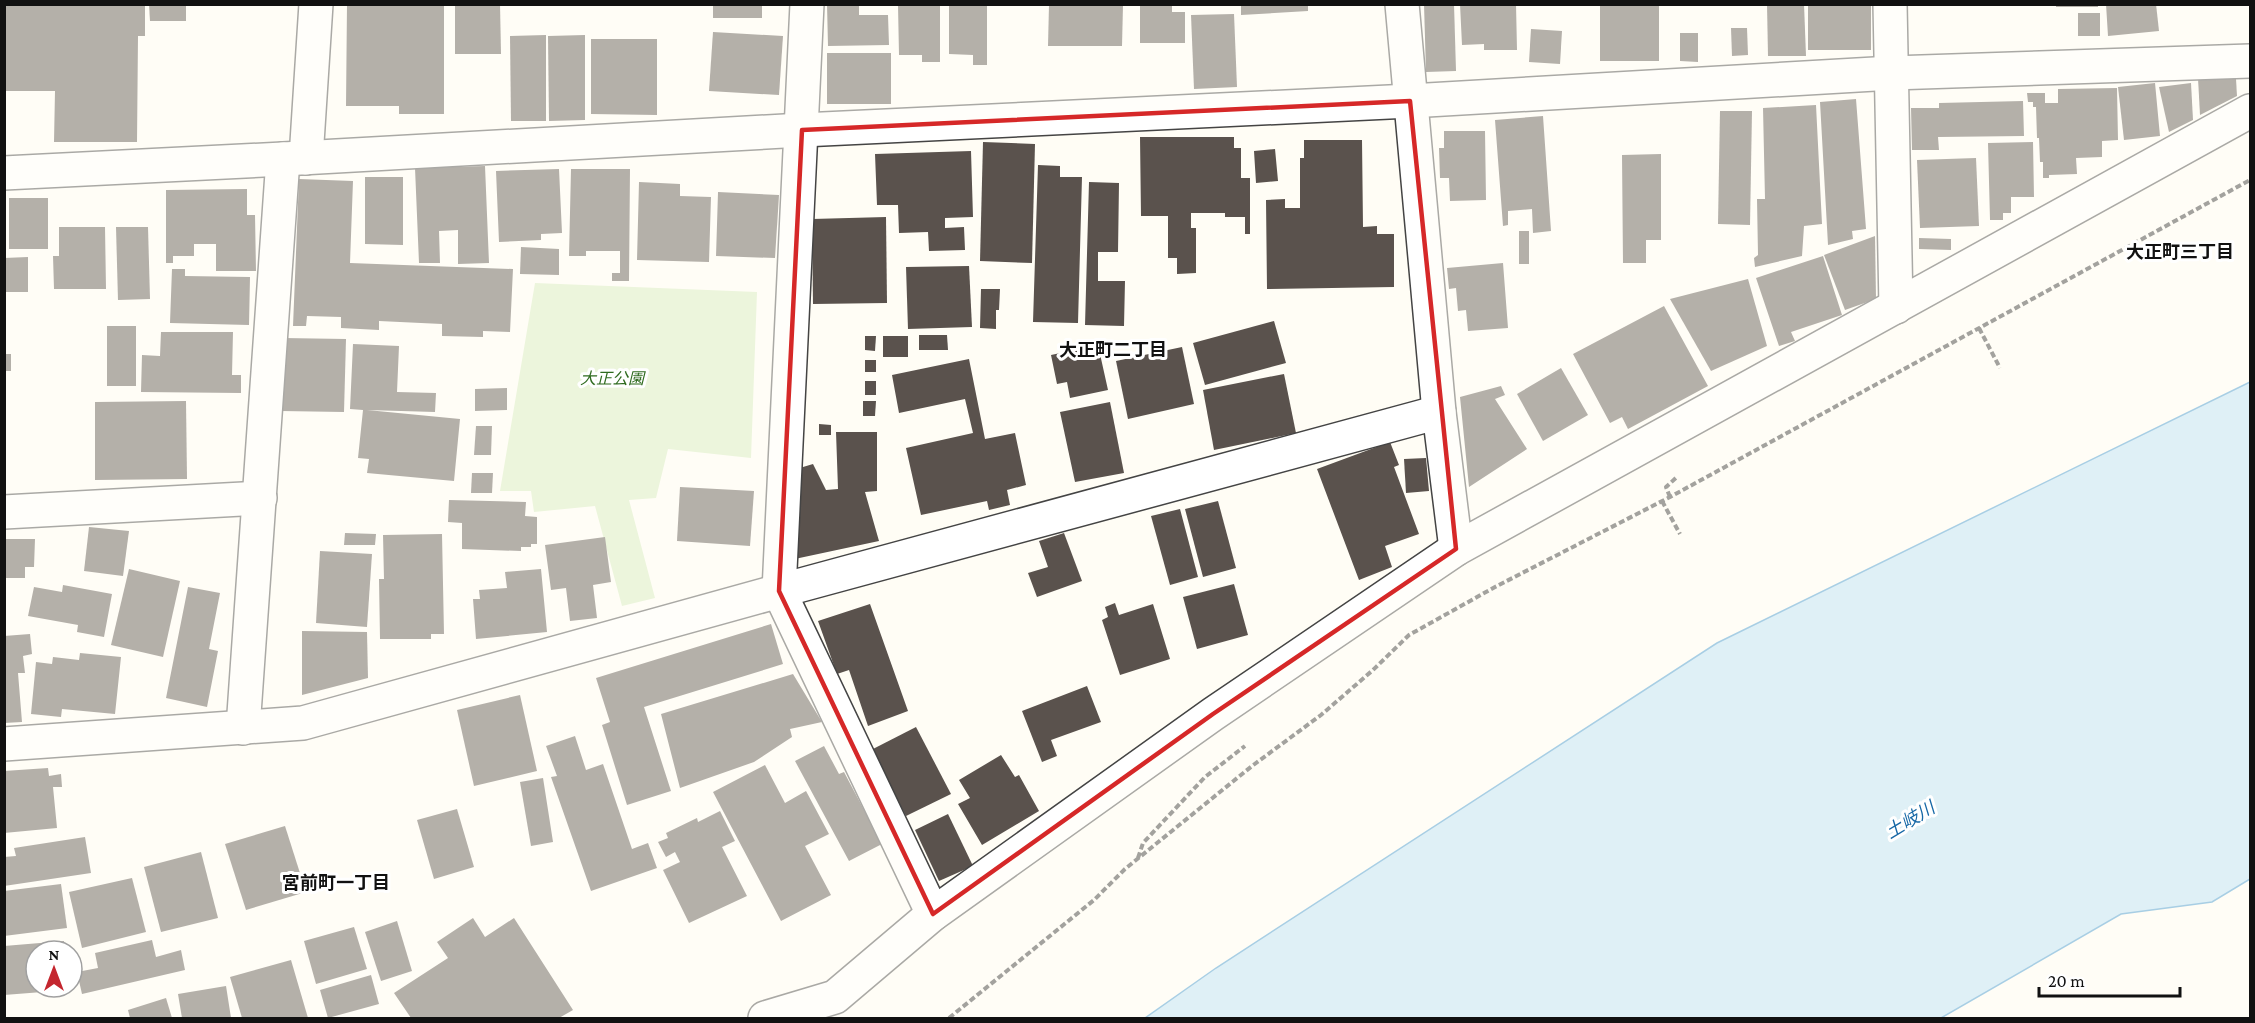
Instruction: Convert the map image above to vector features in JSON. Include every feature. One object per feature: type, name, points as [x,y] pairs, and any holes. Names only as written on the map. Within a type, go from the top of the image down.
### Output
[{"type":"street","points":[[243,728],[260,498],[294,158],[316,4]]},
{"type":"street","points":[[807,4],[779,591],[933,914]]},
{"type":"street","points":[[1402,4],[1439,412],[1456,549]]},
{"type":"street","points":[[1890,4],[1896,307]]},
{"type":"street","points":[[4,172],[1892,73],[2250,61]]},
{"type":"street","points":[[765,1018],[835,997],[933,914],[1213,714],[1456,549],[2250,111]]},
{"type":"street","points":[[4,744],[303,723],[1439,412]]},
{"type":"street","points":[[4,512],[260,498]]},
{"type":"path","points":[[949,1018],[1067,923],[1125,869],[1252,766],[1321,715],[1409,635],[1495,587],[1670,497],[2250,180]]},
{"type":"path","points":[[1979,328],[2000,368]]},
{"type":"path","points":[[1666,487],[1670,497]]},
{"type":"path","points":[[1662,501],[1680,534]]},
{"type":"highlighted area","points":[[1410,101],[1456,549],[1213,714],[933,914],[779,591],[802,130]]},
{"type":"green space","name":"大正公園","points":[[535,283],[757,292],[751,458],[668,449],[656,498],[629,500],[655,598],[622,606],[595,506],[534,512],[531,491],[500,491]]},
{"type":"water","name":"土岐川","points":[[2250,382],[2250,879],[2212,902],[2121,914],[1941,1018],[1145,1018],[1216,968],[1717,643]]},
{"type":"building","points":[[4,4],[145,4],[145,36],[138,36],[137,142],[54,142],[55,91],[4,91]]},
{"type":"building","points":[[149,4],[186,4],[186,21],[150,21]]},
{"type":"building","points":[[347,4],[444,4],[444,114],[399,114],[399,106],[346,106]]},
{"type":"building","points":[[455,4],[500,4],[501,54],[455,54]]},
{"type":"building","points":[[713,4],[762,4],[762,18],[713,18]]},
{"type":"building","points":[[827,4],[859,4],[859,15],[888,15],[889,45],[828,46]]},
{"type":"building","points":[[949,4],[987,4],[987,65],[973,65],[973,55],[949,54]]},
{"type":"building","points":[[1140,4],[1172,4],[1172,12],[1185,12],[1185,43],[1140,43]]},
{"type":"building","points":[[1241,4],[1308,4],[1308,11],[1241,15]]},
{"type":"building","points":[[1424,4],[1454,4],[1456,71],[1426,72]]},
{"type":"building","points":[[1460,4],[1516,4],[1517,50],[1484,50],[1484,44],[1462,45]]},
{"type":"building","points":[[1600,4],[1659,4],[1659,61],[1600,61]]},
{"type":"building","points":[[1767,4],[1804,4],[1806,56],[1768,56]]},
{"type":"building","points":[[1808,4],[1871,4],[1871,50],[1808,50]]},
{"type":"building","points":[[2056,4],[2098,4],[2098,7],[2056,7]]},
{"type":"building","points":[[2106,4],[2156,4],[2159,31],[2108,36]]},
{"type":"building","points":[[898,5],[940,5],[940,62],[922,62],[922,55],[899,55]]},
{"type":"building","points":[[1049,5],[1123,5],[1122,46],[1048,46]]},
{"type":"building","points":[[2078,13],[2100,13],[2100,36],[2078,36]]},
{"type":"building","points":[[1234,14],[1237,87],[1194,89],[1191,15]]},
{"type":"building","points":[[1731,28],[1747,28],[1748,55],[1732,56]]},
{"type":"building","points":[[1531,29],[1562,31],[1560,64],[1529,62]]},
{"type":"building","points":[[713,32],[783,36],[779,95],[709,91]]},
{"type":"building","points":[[1680,33],[1698,33],[1698,62],[1680,61]]},
{"type":"building","points":[[546,35],[546,121],[511,121],[510,36]]},
{"type":"building","points":[[585,35],[585,120],[549,121],[548,36]]},
{"type":"building","points":[[591,39],[657,39],[657,115],[591,114]]},
{"type":"building","points":[[827,53],[891,53],[891,104],[827,104]]},
{"type":"building","points":[[2198,78],[2236,79],[2237,96],[2200,115]]},
{"type":"building","points":[[2155,83],[2160,136],[2124,140],[2118,87]]},
{"type":"building","points":[[2191,83],[2193,120],[2169,132],[2159,87]]},
{"type":"building","points":[[2117,88],[2118,140],[2102,141],[2102,157],[2076,158],[2077,174],[2049,175],[2049,178],[2043,178],[2043,162],[2040,162],[2039,138],[2037,138],[2036,107],[2033,107],[2033,102],[2028,102],[2027,93],[2045,93],[2045,103],[2058,103],[2058,89]]},
{"type":"building","points":[[1856,99],[1866,229],[1852,231],[1853,239],[1828,245],[1820,102]]},
{"type":"building","points":[[2023,101],[2024,136],[1938,137],[1939,150],[1912,150],[1911,108],[1939,108],[1939,103]]},
{"type":"building","points":[[1816,105],[1822,224],[1804,226],[1802,256],[1755,267],[1754,258],[1758,255],[1757,199],[1765,199],[1763,108]]},
{"type":"building","points":[[1720,111],[1752,111],[1750,225],[1718,224]]},
{"type":"building","points":[[1543,116],[1551,231],[1533,233],[1532,209],[1508,211],[1508,225],[1503,226],[1495,120]]},
{"type":"building","points":[[1444,131],[1485,131],[1486,200],[1450,201],[1449,178],[1440,178],[1439,148],[1444,148]]},
{"type":"building","points":[[1140,137],[1234,137],[1234,148],[1241,148],[1241,178],[1250,178],[1250,234],[1245,234],[1245,217],[1225,217],[1225,213],[1191,213],[1191,228],[1196,228],[1196,273],[1177,274],[1177,258],[1168,258],[1168,216],[1141,216]]},
{"type":"building","points":[[1304,140],[1362,140],[1363,227],[1377,226],[1377,234],[1394,234],[1394,287],[1267,289],[1266,200],[1285,199],[1285,208],[1300,208],[1300,158],[1304,158]]},
{"type":"building","points":[[983,142],[1035,144],[1032,263],[980,261]]},
{"type":"building","points":[[2033,142],[2034,197],[2011,197],[2011,213],[2003,213],[2003,220],[1990,220],[1988,143]]},
{"type":"building","points":[[1275,149],[1278,181],[1256,183],[1254,151]]},
{"type":"building","points":[[971,151],[973,217],[945,218],[945,228],[964,227],[965,250],[929,251],[928,232],[899,233],[898,205],[877,205],[875,154]]},
{"type":"building","points":[[1661,154],[1661,240],[1646,240],[1646,263],[1623,263],[1622,155]]},
{"type":"building","points":[[1976,158],[1979,226],[1920,228],[1917,160]]},
{"type":"building","points":[[1038,165],[1060,166],[1060,177],[1082,177],[1078,323],[1033,322]]},
{"type":"building","points":[[485,166],[489,263],[458,264],[458,230],[439,231],[440,263],[419,263],[415,168]]},
{"type":"building","points":[[559,169],[562,233],[541,234],[541,240],[499,242],[496,171]]},
{"type":"building","points":[[571,169],[630,169],[629,281],[612,281],[612,273],[620,273],[620,251],[586,251],[586,256],[569,256]]},
{"type":"building","points":[[365,177],[403,177],[403,245],[365,244]]},
{"type":"building","points":[[299,179],[353,181],[350,263],[513,269],[510,332],[483,331],[483,337],[442,336],[442,324],[379,321],[379,330],[341,328],[341,317],[307,316],[306,326],[293,326]]},
{"type":"building","points":[[639,182],[680,184],[680,196],[711,197],[709,262],[637,260]]},
{"type":"building","points":[[1089,182],[1119,183],[1118,252],[1098,252],[1098,281],[1125,281],[1124,326],[1085,325]]},
{"type":"building","points":[[247,189],[247,215],[255,215],[256,271],[216,271],[216,244],[194,244],[194,256],[173,256],[173,263],[166,263],[166,190]]},
{"type":"building","points":[[718,192],[779,195],[775,258],[716,256]]},
{"type":"building","points":[[9,198],[48,198],[48,249],[9,249]]},
{"type":"building","points":[[886,217],[887,303],[813,304],[812,219]]},
{"type":"building","points":[[59,227],[105,227],[106,289],[54,289],[53,256],[59,256]]},
{"type":"building","points":[[116,227],[148,227],[150,299],[118,300]]},
{"type":"building","points":[[1519,231],[1529,231],[1529,264],[1519,264]]},
{"type":"building","points":[[1875,236],[1876,299],[1845,310],[1824,255]]},
{"type":"building","points":[[1919,238],[1951,239],[1951,250],[1919,249]]},
{"type":"building","points":[[521,247],[559,249],[559,275],[520,274]]},
{"type":"building","points":[[1823,256],[1842,315],[1791,332],[1795,341],[1779,346],[1756,278]]},
{"type":"building","points":[[28,257],[28,292],[4,292],[4,258]]},
{"type":"building","points":[[1503,263],[1508,328],[1468,331],[1466,310],[1458,311],[1456,288],[1449,289],[1447,268]]},
{"type":"building","points":[[969,266],[972,327],[908,329],[906,267]]},
{"type":"building","points":[[172,269],[185,269],[185,276],[250,277],[249,325],[170,323]]},
{"type":"building","points":[[1748,279],[1767,346],[1711,371],[1670,299]]},
{"type":"building","points":[[981,289],[1000,289],[999,310],[996,310],[996,329],[980,328]]},
{"type":"building","points":[[1664,306],[1708,386],[1628,429],[1622,417],[1610,423],[1573,354]]},
{"type":"building","points":[[1274,321],[1286,363],[1205,385],[1193,343]]},
{"type":"building","points":[[107,326],[136,326],[136,386],[107,386]]},
{"type":"building","points":[[161,332],[233,332],[232,375],[241,375],[241,393],[141,392],[142,355],[160,356]]},
{"type":"building","points":[[919,335],[947,335],[948,350],[919,350]]},
{"type":"building","points":[[865,336],[876,336],[875,351],[865,350]]},
{"type":"building","points":[[883,336],[908,336],[908,357],[883,357]]},
{"type":"building","points":[[283,338],[346,339],[344,412],[281,411]]},
{"type":"building","points":[[353,344],[399,346],[397,392],[436,393],[435,412],[367,410],[460,419],[454,481],[367,473],[369,459],[358,458],[363,410],[350,409]]},
{"type":"building","points":[[1098,345],[1108,390],[1070,398],[1067,382],[1057,384],[1051,355]]},
{"type":"building","points":[[1182,347],[1194,404],[1128,419],[1116,361]]},
{"type":"building","points":[[4,354],[11,354],[11,371],[4,371]]},
{"type":"building","points":[[969,359],[985,439],[1015,433],[1026,485],[1007,490],[1010,505],[989,510],[987,501],[921,515],[906,448],[973,433],[965,399],[899,413],[892,375]]},
{"type":"building","points":[[865,360],[876,360],[876,372],[865,372]]},
{"type":"building","points":[[1561,368],[1588,415],[1543,441],[1517,394]]},
{"type":"building","points":[[1284,374],[1296,433],[1214,450],[1203,390]]},
{"type":"building","points":[[865,381],[876,381],[876,395],[865,395]]},
{"type":"building","points":[[1501,386],[1505,395],[1495,399],[1527,449],[1469,487],[1460,397]]},
{"type":"building","points":[[507,388],[507,410],[475,411],[475,389]]},
{"type":"building","points":[[186,401],[187,479],[95,480],[95,402]]},
{"type":"building","points":[[863,401],[876,401],[875,416],[863,416]]},
{"type":"building","points":[[1110,402],[1124,473],[1075,482],[1060,412]]},
{"type":"building","points":[[819,424],[831,425],[831,435],[819,435]]},
{"type":"building","points":[[476,426],[492,426],[491,455],[474,455]]},
{"type":"building","points":[[836,432],[877,432],[877,491],[865,492],[879,541],[790,560],[793,470],[813,464],[826,490],[838,489]]},
{"type":"building","points":[[1390,442],[1399,465],[1394,467],[1419,534],[1385,546],[1392,567],[1359,580],[1317,469]]},
{"type":"building","points":[[1426,458],[1429,491],[1406,493],[1404,459]]},
{"type":"building","points":[[472,473],[493,473],[492,493],[471,493]]},
{"type":"building","points":[[680,487],[754,491],[750,546],[677,541]]},
{"type":"building","points":[[449,500],[526,502],[525,516],[537,517],[537,544],[531,544],[531,547],[521,547],[521,551],[462,549],[462,523],[448,522]]},
{"type":"building","points":[[1218,501],[1236,568],[1203,577],[1185,509]]},
{"type":"building","points":[[1180,509],[1198,577],[1170,585],[1151,516]]},
{"type":"building","points":[[89,527],[129,531],[123,576],[84,571]]},
{"type":"building","points":[[345,533],[376,534],[375,545],[344,545]]},
{"type":"building","points":[[1064,533],[1082,581],[1037,597],[1028,573],[1048,567],[1039,541]]},
{"type":"building","points":[[442,534],[444,634],[431,634],[431,639],[380,639],[379,579],[384,579],[383,535]]},
{"type":"building","points":[[605,537],[611,582],[593,585],[597,618],[570,621],[566,588],[551,590],[545,545]]},
{"type":"building","points":[[5,539],[35,539],[34,567],[25,567],[25,578],[5,578]]},
{"type":"building","points":[[320,551],[372,554],[367,627],[316,623]]},
{"type":"building","points":[[129,569],[180,581],[163,657],[111,645]]},
{"type":"building","points":[[541,569],[547,632],[476,639],[473,599],[480,599],[479,590],[507,588],[505,572]]},
{"type":"building","points":[[1234,584],[1248,635],[1197,649],[1183,597]]},
{"type":"building","points":[[63,585],[112,594],[104,637],[77,632],[78,625],[28,616],[34,587],[62,592]]},
{"type":"building","points":[[188,587],[220,593],[209,649],[218,651],[207,707],[166,698]]},
{"type":"building","points":[[1115,603],[1119,615],[1153,604],[1170,659],[1120,675],[1102,620],[1108,617],[1105,607]]},
{"type":"building","points":[[870,604],[908,711],[868,726],[849,670],[837,674],[818,621]]},
{"type":"building","points":[[771,624],[783,664],[644,707],[671,791],[627,805],[602,725],[610,722],[596,678]]},
{"type":"building","points":[[302,631],[367,632],[368,678],[302,695]]},
{"type":"building","points":[[30,634],[32,654],[23,656],[25,673],[18,673],[22,722],[4,723],[4,636]]},
{"type":"building","points":[[80,653],[121,657],[115,714],[62,709],[61,717],[31,714],[36,662],[52,664],[53,657],[79,660]]},
{"type":"building","points":[[793,674],[822,722],[790,729],[792,737],[754,762],[680,788],[661,714]]},
{"type":"building","points":[[1087,686],[1101,722],[1051,740],[1057,756],[1042,762],[1022,711]]},
{"type":"building","points":[[520,695],[537,771],[474,786],[457,710]]},
{"type":"building","points":[[916,727],[951,794],[906,816],[871,750]]},
{"type":"building","points":[[575,736],[586,770],[603,764],[632,849],[648,843],[657,868],[591,891],[551,777],[557,776],[546,746]]},
{"type":"building","points":[[824,746],[839,774],[844,772],[882,844],[849,861],[795,761]]},
{"type":"building","points":[[1001,755],[1015,777],[1019,775],[1039,811],[982,845],[958,804],[970,798],[959,780]]},
{"type":"building","points":[[765,765],[785,803],[806,791],[829,834],[805,846],[831,895],[781,921],[713,792]]},
{"type":"building","points":[[48,768],[49,776],[61,774],[62,787],[53,787],[57,828],[4,833],[4,771]]},
{"type":"building","points":[[543,778],[553,842],[531,846],[520,782]]},
{"type":"building","points":[[457,809],[474,867],[434,879],[417,820]]},
{"type":"building","points":[[720,811],[735,841],[722,847],[747,896],[689,923],[663,870],[680,862],[675,852],[666,857],[658,842],[668,838],[666,833],[697,818],[698,822]]},
{"type":"building","points":[[948,814],[973,866],[939,881],[915,830]]},
{"type":"building","points":[[285,826],[306,892],[246,910],[225,844]]},
{"type":"building","points":[[85,837],[91,873],[4,886],[4,857],[16,856],[14,848]]},
{"type":"building","points":[[201,852],[218,918],[161,932],[144,867]]},
{"type":"building","points":[[132,878],[146,932],[84,948],[84,939],[80,939],[69,892]]},
{"type":"building","points":[[61,884],[67,928],[4,936],[4,891]]},
{"type":"building","points":[[473,918],[485,937],[514,918],[573,1010],[559,1018],[411,1018],[394,993],[448,958],[437,942]]},
{"type":"building","points":[[397,921],[412,971],[381,981],[365,932]]},
{"type":"building","points":[[354,927],[367,969],[316,984],[304,941]]},
{"type":"building","points":[[152,940],[156,957],[181,950],[185,970],[84,994],[84,971],[98,968],[95,953]]},
{"type":"building","points":[[24,944],[24,993],[4,995],[4,946]]},
{"type":"building","points":[[291,960],[308,1018],[242,1018],[230,977]]},
{"type":"building","points":[[371,975],[379,1004],[328,1018],[320,990]]},
{"type":"building","points":[[226,986],[231,1018],[182,1018],[178,994]]},
{"type":"building","points":[[166,998],[172,1018],[130,1018],[128,1010]]},
{"type":"district","name":"大正町三丁目","points":[[2180,252]]},
{"type":"district","name":"大正町二丁目","points":[[1113,350]]},
{"type":"district","name":"宮前町一丁目","points":[[336,883]]}]
